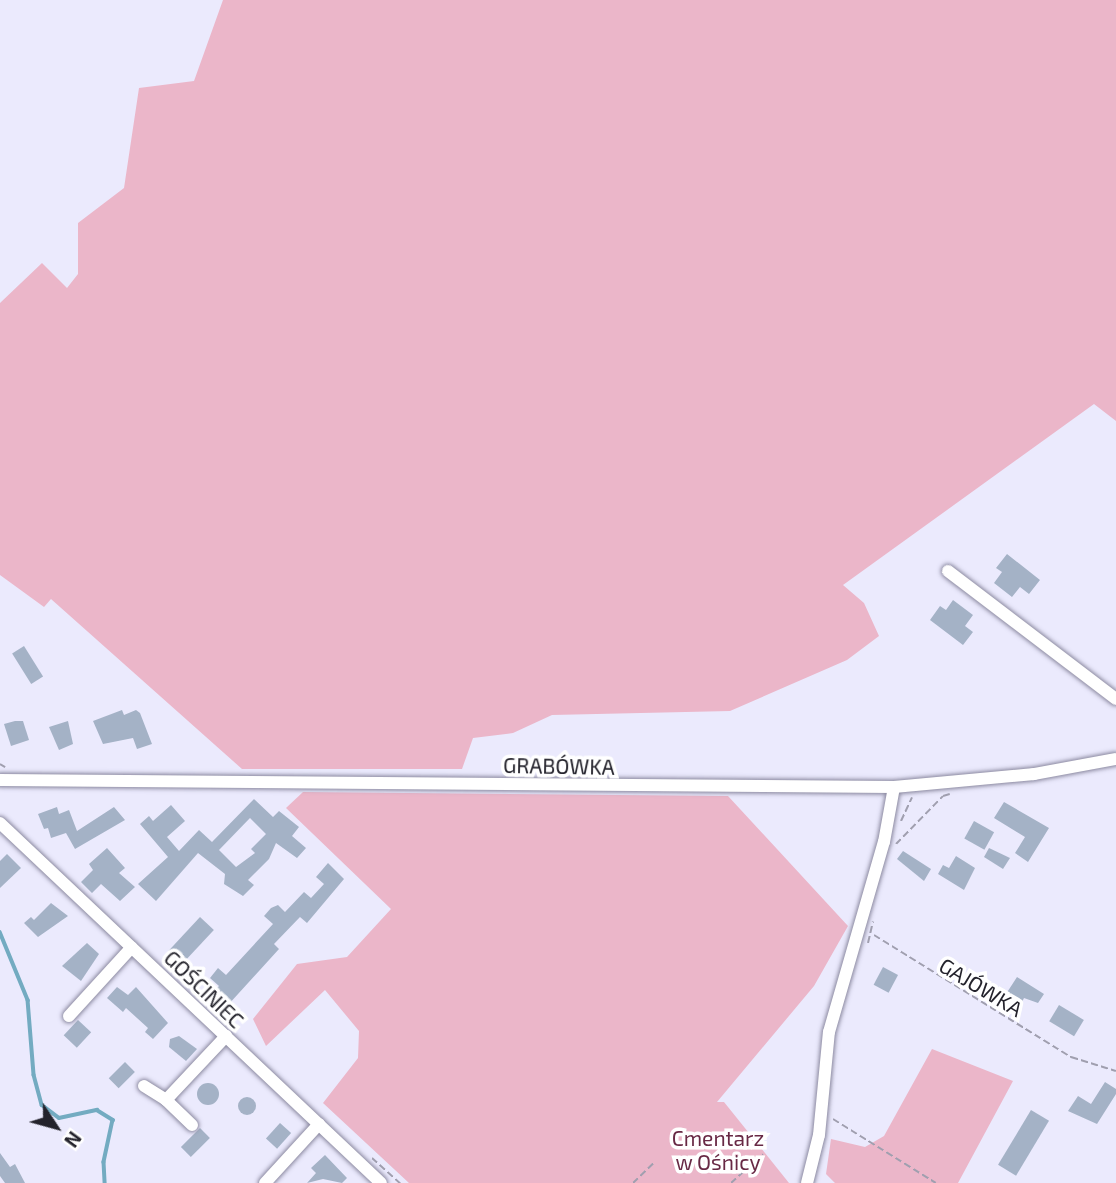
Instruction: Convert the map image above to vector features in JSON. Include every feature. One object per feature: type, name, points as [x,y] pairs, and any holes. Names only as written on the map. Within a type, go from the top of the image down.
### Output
[{"type":"street","points":[[948,571],[1116,699]]},
{"type":"street","name":"GRABÓWKA","points":[[0,780],[894,787],[1034,774],[1116,759]]},
{"type":"street","points":[[807,1183],[820,1112],[823,1058],[884,842],[894,787]]},
{"type":"street","name":"GOŚCINIEC","points":[[0,823],[381,1183]]},
{"type":"street","points":[[69,1016],[132,947]]},
{"type":"street","points":[[166,1100],[226,1036]]},
{"type":"street","points":[[144,1086],[166,1100],[192,1125]]},
{"type":"street","points":[[265,1183],[319,1124]]},
{"type":"path","points":[[898,842],[943,796]]},
{"type":"path","name":"GAJÓWKA","points":[[859,927],[1072,1057],[1116,1071]]},
{"type":"path","points":[[820,1112],[936,1183]]},
{"type":"path","points":[[731,1183],[763,1154]]},
{"type":"path","points":[[633,1183],[653,1164]]},
{"type":"green space","points":[[223,0],[1116,0],[1116,421],[1094,404],[843,585],[864,603],[879,636],[847,660],[730,711],[552,715],[513,733],[473,738],[462,769],[242,769],[51,599],[44,607],[0,575],[0,303],[42,263],[67,288],[78,274],[78,223],[124,188],[139,88],[194,81]]},
{"type":"green space","name":"Cmentarz w Ośnicy","points":[[303,792],[728,796],[848,926],[814,986],[717,1102],[724,1102],[789,1183],[409,1183],[323,1103],[358,1058],[359,1031],[325,990],[266,1046],[253,1019],[297,964],[347,957],[391,909],[286,808]]},
{"type":"green space","points":[[932,1049],[1013,1081],[958,1183],[835,1183],[826,1174],[831,1139],[865,1147],[884,1136]]},
{"type":"building","points":[[1007,554],[1040,580],[1029,594],[1020,587],[1012,597],[994,583],[1002,572],[996,568]]},
{"type":"building","points":[[953,600],[973,615],[965,626],[973,632],[963,645],[930,620],[940,606],[946,610]]},
{"type":"building","points":[[24,646],[43,677],[31,684],[12,653]]},
{"type":"building","points":[[122,710],[124,715],[136,710],[140,713],[152,744],[137,749],[133,738],[103,744],[93,721]]},
{"type":"building","points":[[23,721],[29,740],[11,746],[4,724]]},
{"type":"building","points":[[68,721],[73,744],[59,750],[49,727]]},
{"type":"building","points":[[254,799],[273,817],[279,811],[299,827],[292,836],[306,848],[297,858],[276,843],[269,859],[248,880],[254,885],[243,896],[224,884],[225,874],[198,853],[156,901],[138,884],[168,857],[140,824],[149,816],[153,821],[171,805],[185,821],[167,837],[179,851],[199,830],[212,842]],"holes":[[[250,818],[266,834],[251,849],[255,853],[236,867],[219,850]]]},
{"type":"building","points":[[1004,802],[1049,828],[1028,862],[1015,853],[1025,837],[994,818]]},
{"type":"building","points":[[57,807],[59,814],[69,810],[77,831],[114,807],[125,820],[75,849],[66,833],[51,838],[48,828],[44,829],[38,814]]},
{"type":"building","points":[[974,821],[994,832],[984,850],[964,838]]},
{"type":"building","points":[[107,848],[125,868],[119,873],[135,887],[120,901],[101,884],[92,893],[81,882],[93,870],[89,864]]},
{"type":"building","points":[[989,848],[1010,858],[1003,869],[984,857]]},
{"type":"building","points":[[903,851],[931,869],[924,881],[897,859]]},
{"type":"building","points":[[7,854],[21,868],[0,888],[0,861]]},
{"type":"building","points":[[956,856],[975,868],[964,890],[938,874],[943,865],[949,868]]},
{"type":"building","points":[[328,863],[344,879],[307,923],[300,917],[274,944],[279,949],[228,1005],[213,992],[219,986],[210,978],[218,968],[226,975],[273,924],[264,916],[271,908],[278,905],[285,912],[304,892],[311,898],[324,884],[316,877]]},
{"type":"building","points":[[51,903],[68,916],[38,937],[24,923],[31,917],[34,920]]},
{"type":"building","points":[[200,917],[214,930],[183,964],[169,951]]},
{"type":"building","points":[[87,943],[99,954],[81,981],[62,966]]},
{"type":"building","points":[[883,967],[898,975],[889,993],[874,985]]},
{"type":"building","points":[[1017,977],[1044,994],[1038,1003],[1024,998],[1021,1004],[1006,994]]},
{"type":"building","points":[[117,987],[128,995],[136,987],[168,1023],[153,1039],[145,1032],[148,1028],[126,1008],[123,1012],[107,998]]},
{"type":"building","points":[[1059,1005],[1084,1020],[1074,1036],[1049,1021]]},
{"type":"building","points":[[78,1020],[91,1032],[77,1048],[64,1035]]},
{"type":"building","points":[[179,1036],[197,1049],[186,1061],[169,1047],[170,1039]]},
{"type":"building","points":[[125,1062],[135,1072],[119,1088],[109,1078]]},
{"type":"building","points":[[1105,1082],[1116,1089],[1116,1094],[1097,1124],[1068,1111],[1078,1096],[1091,1104]]},
{"type":"building","points":[[208,1083],[216,1086],[219,1094],[216,1102],[208,1105],[200,1102],[197,1094],[200,1086]]},
{"type":"building","points":[[243,1097],[251,1097],[256,1106],[254,1113],[243,1115],[238,1110],[238,1102]]},
{"type":"building","points":[[1031,1110],[1049,1121],[1016,1176],[998,1165]]},
{"type":"building","points":[[280,1123],[291,1133],[277,1149],[266,1139]]},
{"type":"building","points":[[200,1128],[210,1138],[191,1157],[181,1147]]},
{"type":"building","points":[[0,1153],[10,1167],[15,1164],[25,1183],[5,1183],[0,1176]]},
{"type":"building","points":[[325,1155],[347,1178],[342,1183],[323,1179],[307,1183],[316,1173],[311,1168]]},
{"type":"waterway","points":[[0,932],[28,1000],[34,1075],[42,1105],[59,1118],[97,1110],[113,1120],[104,1162],[105,1183]]}]
